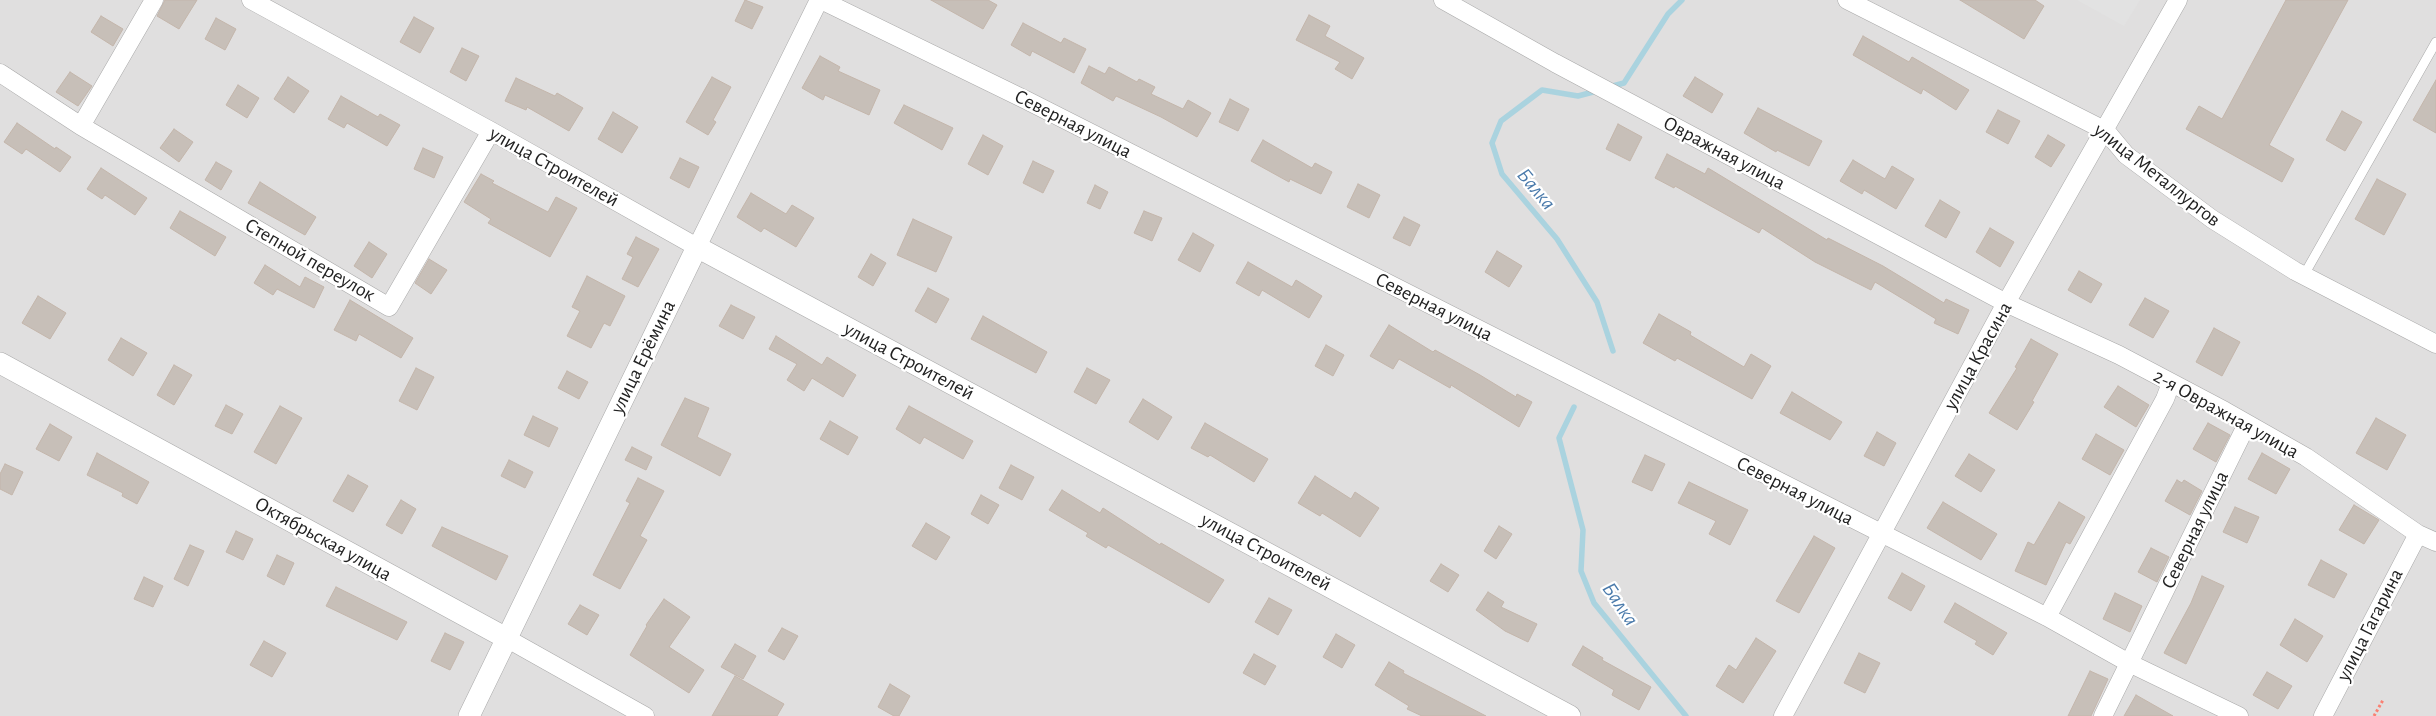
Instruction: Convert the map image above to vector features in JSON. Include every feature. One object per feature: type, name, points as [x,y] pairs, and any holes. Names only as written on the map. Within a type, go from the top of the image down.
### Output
[{"type":"street","points":[[81,126],[154,0]]},
{"type":"street","name":"улица Строителей","points":[[251,0],[491,131],[697,247],[1570,716]]},
{"type":"street","name":"улица Ерёмина","points":[[469,716],[697,247],[820,0]]},
{"type":"street","name":"Северная улица","points":[[820,0],[1026,100],[2047,617],[2129,663],[2239,716]]},
{"type":"street","name":"Овражная улица","points":[[1443,0],[1555,64],[2006,303]]},
{"type":"street","name":"улица Металлургов","points":[[1847,0],[2106,131],[2126,155],[2212,219],[2304,276],[2436,344]]},
{"type":"street","name":"улица Красина","points":[[1783,716],[2006,303],[2106,131],[2177,1]]},
{"type":"street","name":"Степной переулок","points":[[0,73],[81,126],[389,307],[491,131]]},
{"type":"street","name":"2-я Овражная улица","points":[[2006,303],[2119,355],[2247,424],[2306,457],[2418,534],[2436,542]]},
{"type":"street","name":"Октябрьская улица","points":[[0,363],[506,638],[645,716]]},
{"type":"street","points":[[2047,617],[2172,383]]},
{"type":"street","name":"Северная улица","points":[[2103,716],[2247,424]]},
{"type":"street","name":"улица Гагарина","points":[[2323,716],[2418,534]]},
{"type":"lane","points":[[2304,276],[2436,42]]},
{"type":"path","points":[[2374,716],[2383,700]]},
{"type":"shaded area","points":[[0,0],[2436,0],[2436,716],[0,716]]},
{"type":"shaded area","points":[[2077,0],[2140,0],[2124,26]]},
{"type":"building","points":[[165,0],[197,0],[179,29],[157,16]]},
{"type":"building","points":[[745,0],[763,7],[752,29],[735,21]]},
{"type":"building","points":[[931,0],[988,0],[997,5],[983,29]]},
{"type":"building","points":[[1960,0],[2035,0],[2044,6],[2024,39]]},
{"type":"building","points":[[2286,0],[2348,0],[2269,145],[2294,159],[2282,182],[2186,129],[2199,106],[2222,119]]},
{"type":"building","points":[[1309,15],[1330,26],[1325,36],[1364,58],[1352,79],[1335,69],[1340,62],[1296,40]]},
{"type":"building","points":[[101,16],[123,29],[113,46],[91,32]]},
{"type":"building","points":[[414,17],[434,28],[420,53],[400,42]]},
{"type":"building","points":[[216,18],[236,29],[225,50],[205,39]]},
{"type":"building","points":[[1023,23],[1061,43],[1064,38],[1086,49],[1074,73],[1032,51],[1030,56],[1011,45]]},
{"type":"building","points":[[1863,36],[1909,62],[1912,57],[1969,90],[1956,110],[1923,89],[1921,94],[1853,55]]},
{"type":"building","points":[[462,48],[479,56],[466,81],[450,72]]},
{"type":"building","points":[[820,56],[840,67],[838,71],[880,90],[869,115],[825,95],[823,100],[802,88]]},
{"type":"building","points":[[1089,66],[1105,74],[1109,67],[1137,82],[1139,79],[1155,87],[1151,94],[1183,109],[1188,100],[1211,113],[1197,137],[1161,117],[1116,96],[1113,101],[1081,83]]},
{"type":"building","points":[[70,72],[92,86],[78,106],[56,92]]},
{"type":"building","points":[[288,77],[309,91],[294,113],[274,99]]},
{"type":"building","points":[[712,77],[731,87],[713,120],[716,122],[708,135],[686,122]]},
{"type":"building","points":[[1695,77],[1723,94],[1712,113],[1683,96]]},
{"type":"building","points":[[516,78],[555,96],[557,93],[583,108],[569,131],[527,107],[526,110],[505,101]]},
{"type":"building","points":[[2436,80],[2436,133],[2413,120]]},
{"type":"building","points":[[238,85],[259,98],[247,118],[226,105]]},
{"type":"building","points":[[341,96],[378,117],[380,114],[400,125],[387,146],[347,123],[344,128],[328,119]]},
{"type":"building","points":[[1230,99],[1249,109],[1238,131],[1219,122]]},
{"type":"building","points":[[904,105],[953,128],[942,150],[894,123]]},
{"type":"building","points":[[1758,108],[1822,141],[1809,166],[1777,150],[1776,152],[1744,133]]},
{"type":"building","points":[[1998,110],[2020,121],[2008,144],[1986,132]]},
{"type":"building","points":[[2342,111],[2362,122],[2345,151],[2326,140]]},
{"type":"building","points":[[613,112],[638,127],[622,153],[598,139]]},
{"type":"building","points":[[17,123],[55,149],[56,147],[71,157],[60,172],[26,149],[22,154],[4,142]]},
{"type":"building","points":[[1618,124],[1642,137],[1630,161],[1606,149]]},
{"type":"building","points":[[174,129],[193,142],[179,162],[160,148]]},
{"type":"building","points":[[983,135],[1003,146],[988,175],[968,164]]},
{"type":"building","points":[[2048,135],[2065,145],[2051,167],[2035,157]]},
{"type":"building","points":[[1263,140],[1312,168],[1315,163],[1332,172],[1321,194],[1290,179],[1289,182],[1251,161]]},
{"type":"building","points":[[423,148],[443,157],[434,178],[414,169]]},
{"type":"building","points":[[1667,154],[1705,174],[1708,168],[1827,240],[1828,238],[1883,266],[1944,303],[1946,299],[1969,310],[1958,334],[1934,323],[1936,319],[1875,282],[1871,290],[1815,262],[1762,228],[1759,233],[1675,186],[1674,188],[1655,178]]},
{"type":"building","points":[[680,158],[699,167],[689,188],[670,178]]},
{"type":"building","points":[[1853,160],[1885,179],[1892,166],[1914,179],[1896,209],[1864,190],[1862,194],[1840,181]]},
{"type":"building","points":[[1033,161],[1054,171],[1043,193],[1023,183]]},
{"type":"building","points":[[216,162],[232,171],[221,190],[205,180]]},
{"type":"building","points":[[101,168],[147,198],[135,215],[105,195],[102,199],[87,189]]},
{"type":"building","points":[[481,174],[494,181],[492,183],[548,212],[556,197],[577,208],[550,257],[488,223],[491,219],[464,202]]},
{"type":"building","points":[[2377,179],[2406,194],[2384,235],[2355,219]]},
{"type":"building","points":[[260,182],[316,217],[305,235],[248,203]]},
{"type":"building","points":[[1358,184],[1380,195],[1369,218],[1347,207]]},
{"type":"building","points":[[1095,185],[1108,192],[1100,209],[1087,203]]},
{"type":"building","points":[[751,193],[786,214],[792,205],[814,218],[796,247],[764,228],[761,232],[737,217]]},
{"type":"building","points":[[1940,200],[1960,212],[1946,238],[1925,226]]},
{"type":"building","points":[[180,211],[226,237],[215,256],[170,228]]},
{"type":"building","points":[[1144,211],[1162,218],[1152,241],[1134,233]]},
{"type":"building","points":[[1404,217],[1420,225],[1410,246],[1393,238]]},
{"type":"building","points":[[913,219],[952,237],[936,272],[897,255]]},
{"type":"building","points":[[1990,228],[2014,242],[2000,267],[1976,252]]},
{"type":"building","points":[[1193,233],[1214,245],[1200,272],[1178,260]]},
{"type":"building","points":[[636,237],[659,249],[638,287],[622,279],[633,257],[627,254]]},
{"type":"building","points":[[369,242],[387,254],[372,278],[354,266]]},
{"type":"building","points":[[1497,251],[1522,266],[1509,287],[1485,272]]},
{"type":"building","points":[[871,254],[886,263],[873,286],[858,277]]},
{"type":"building","points":[[429,259],[447,270],[431,294],[415,283]]},
{"type":"building","points":[[1248,262],[1292,287],[1296,280],[1322,296],[1309,318],[1262,290],[1259,296],[1236,283]]},
{"type":"building","points":[[265,265],[300,287],[305,277],[324,287],[314,308],[277,289],[273,295],[254,283]]},
{"type":"building","points":[[2079,271],[2102,284],[2091,303],[2068,290]]},
{"type":"building","points":[[587,276],[625,296],[610,326],[604,323],[591,348],[567,336],[580,311],[572,307]]},
{"type":"building","points":[[928,288],[949,299],[936,323],[915,311]]},
{"type":"building","points":[[38,296],[66,313],[50,339],[22,323]]},
{"type":"building","points":[[2145,298],[2169,311],[2153,338],[2129,325]]},
{"type":"building","points":[[350,300],[413,338],[401,358],[359,334],[356,341],[334,330]]},
{"type":"building","points":[[731,305],[755,317],[743,339],[719,326]]},
{"type":"building","points":[[1659,314],[1691,332],[1690,335],[1744,367],[1751,354],[1771,366],[1752,399],[1677,358],[1675,361],[1643,343]]},
{"type":"building","points":[[983,316],[1047,352],[1036,373],[971,339]]},
{"type":"building","points":[[1389,325],[1433,352],[1435,350],[1516,397],[1517,394],[1532,402],[1519,427],[1451,385],[1450,388],[1399,359],[1393,369],[1370,356]]},
{"type":"building","points":[[2214,328],[2240,342],[2222,376],[2196,362]]},
{"type":"building","points":[[776,336],[822,365],[827,357],[856,375],[843,397],[812,378],[804,391],[787,380],[797,364],[769,349]]},
{"type":"building","points":[[121,338],[147,353],[133,376],[108,360]]},
{"type":"building","points":[[2031,339],[2058,354],[2032,401],[2034,402],[2017,430],[1989,413],[2017,368],[2015,367]]},
{"type":"building","points":[[1326,345],[1344,355],[1333,376],[1315,366]]},
{"type":"building","points":[[174,365],[192,375],[174,405],[157,395]]},
{"type":"building","points":[[416,368],[434,377],[417,410],[399,401]]},
{"type":"building","points":[[1087,368],[1110,380],[1096,404],[1074,392]]},
{"type":"building","points":[[567,371],[588,382],[579,399],[558,388]]},
{"type":"building","points":[[2118,386],[2149,405],[2136,427],[2104,407]]},
{"type":"building","points":[[1792,392],[1842,422],[1830,440],[1780,413]]},
{"type":"building","points":[[685,398],[709,408],[697,437],[731,454],[720,476],[661,445]]},
{"type":"building","points":[[1143,399],[1172,417],[1158,440],[1129,422]]},
{"type":"building","points":[[226,405],[243,414],[232,434],[215,426]]},
{"type":"building","points":[[280,406],[302,418],[276,464],[254,452]]},
{"type":"building","points":[[909,406],[973,441],[963,459],[924,437],[920,444],[896,429]]},
{"type":"building","points":[[533,416],[558,428],[549,447],[524,435]]},
{"type":"building","points":[[2376,418],[2406,435],[2387,470],[2356,453]]},
{"type":"building","points":[[830,421],[858,437],[848,455],[820,439]]},
{"type":"building","points":[[1205,423],[1268,459],[1254,482],[1210,455],[1208,457],[1191,448]]},
{"type":"building","points":[[2208,423],[2230,435],[2216,462],[2193,449]]},
{"type":"building","points":[[50,424],[72,437],[59,461],[36,449]]},
{"type":"building","points":[[1877,432],[1896,443],[1884,466],[1864,456]]},
{"type":"building","points":[[2096,434],[2124,450],[2110,475],[2082,459]]},
{"type":"building","points":[[632,447],[652,457],[646,470],[625,460]]},
{"type":"building","points":[[97,453],[149,482],[137,504],[122,496],[123,493],[87,475]]},
{"type":"building","points":[[2262,453],[2290,469],[2276,494],[2248,479]]},
{"type":"building","points":[[1969,454],[1995,470],[1981,492],[1955,476]]},
{"type":"building","points":[[1645,455],[1665,464],[1652,491],[1632,482]]},
{"type":"building","points":[[509,460],[533,472],[525,488],[501,476]]},
{"type":"building","points":[[5,464],[23,472],[12,495],[0,489],[0,474]]},
{"type":"building","points":[[1011,465],[1034,477],[1022,500],[999,488]]},
{"type":"building","points":[[348,475],[368,486],[353,512],[333,501]]},
{"type":"building","points":[[1315,476],[1351,499],[1355,492],[1379,508],[1360,537],[1322,513],[1320,516],[1298,503]]},
{"type":"building","points":[[638,478],[664,491],[640,536],[647,540],[620,589],[593,575],[630,503],[626,501]]},
{"type":"building","points":[[2177,480],[2182,483],[2184,480],[2202,491],[2190,515],[2165,501]]},
{"type":"building","points":[[1689,482],[1748,510],[1730,545],[1709,534],[1716,521],[1678,503]]},
{"type":"building","points":[[1062,490],[1100,513],[1103,508],[1160,545],[1161,543],[1224,580],[1209,603],[1108,545],[1106,548],[1086,536],[1088,533],[1049,510]]},
{"type":"building","points":[[981,495],[999,505],[988,524],[971,514]]},
{"type":"building","points":[[401,500],[416,509],[402,534],[386,525]]},
{"type":"building","points":[[1943,502],[1997,534],[1981,560],[1927,528]]},
{"type":"building","points":[[2059,502],[2085,517],[2070,544],[2066,542],[2046,585],[2015,571],[2028,542],[2034,545]]},
{"type":"building","points":[[2354,505],[2379,520],[2364,544],[2339,530]]},
{"type":"building","points":[[2235,507],[2259,517],[2247,543],[2223,532]]},
{"type":"building","points":[[926,523],[950,537],[936,560],[912,546]]},
{"type":"building","points":[[1499,526],[1512,534],[1496,559],[1484,551]]},
{"type":"building","points":[[442,527],[508,556],[496,580],[432,546]]},
{"type":"building","points":[[236,531],[253,539],[243,560],[226,552]]},
{"type":"building","points":[[1814,536],[1835,548],[1799,613],[1776,601]]},
{"type":"building","points":[[190,545],[204,551],[188,586],[174,579]]},
{"type":"building","points":[[2151,548],[2169,557],[2157,582],[2138,572]]},
{"type":"building","points":[[277,555],[294,563],[284,585],[267,576]]},
{"type":"building","points":[[2321,560],[2347,574],[2334,598],[2308,585]]},
{"type":"building","points":[[1441,564],[1459,575],[1448,592],[1430,581]]},
{"type":"building","points":[[1902,573],[1925,586],[1911,611],[1888,598]]},
{"type":"building","points":[[2202,576],[2224,586],[2186,664],[2164,653],[2191,603]]},
{"type":"building","points":[[144,577],[163,586],[153,607],[134,599]]},
{"type":"building","points":[[336,587],[407,622],[397,640],[326,606]]},
{"type":"building","points":[[1488,592],[1504,602],[1501,607],[1537,624],[1528,642],[1505,631],[1476,610]]},
{"type":"building","points":[[2115,593],[2142,606],[2130,632],[2103,619]]},
{"type":"building","points":[[1269,598],[1292,610],[1278,635],[1255,622]]},
{"type":"building","points":[[664,599],[690,617],[669,647],[704,670],[689,693],[630,655],[646,625]]},
{"type":"building","points":[[1955,603],[2007,633],[1993,655],[1975,644],[1977,641],[1944,622]]},
{"type":"building","points":[[580,605],[599,615],[587,635],[568,624]]},
{"type":"building","points":[[2295,619],[2323,636],[2307,662],[2280,645]]},
{"type":"building","points":[[782,628],[798,636],[784,660],[768,651]]},
{"type":"building","points":[[445,633],[464,642],[450,670],[431,661]]},
{"type":"building","points":[[1336,634],[1355,645],[1342,668],[1323,657]]},
{"type":"building","points":[[1756,638],[1776,651],[1743,703],[1716,686],[1729,665],[1736,670]]},
{"type":"building","points":[[264,641],[286,653],[272,677],[250,665]]},
{"type":"building","points":[[735,644],[756,656],[743,679],[721,667]]},
{"type":"building","points":[[1583,646],[1603,658],[1602,660],[1651,687],[1639,710],[1612,695],[1614,690],[1572,665]]},
{"type":"building","points":[[1859,653],[1880,663],[1865,693],[1844,683]]},
{"type":"building","points":[[1254,654],[1276,666],[1265,685],[1243,673]]},
{"type":"building","points":[[1389,662],[1404,671],[1403,673],[1486,716],[1422,716],[1407,709],[1409,706],[1375,685]]},
{"type":"building","points":[[2090,671],[2108,679],[2091,716],[2068,716]]},
{"type":"building","points":[[2267,672],[2292,686],[2278,709],[2253,695]]},
{"type":"building","points":[[735,676],[784,704],[777,716],[712,716]]},
{"type":"building","points":[[890,684],[910,696],[899,716],[894,716],[878,707]]},
{"type":"building","points":[[2136,695],[2173,716],[2124,716]]},
{"type":"waterway","name":"Балка","points":[[1609,87],[1624,83],[1668,14],[1682,0]]},
{"type":"waterway","name":"Балка","points":[[1597,91],[1578,96],[1542,90],[1501,121],[1492,143],[1502,174],[1557,239],[1597,302],[1613,351]]},
{"type":"waterway","name":"Балка","points":[[1574,407],[1559,438],[1583,530],[1581,571],[1594,603],[1686,716]]}]
